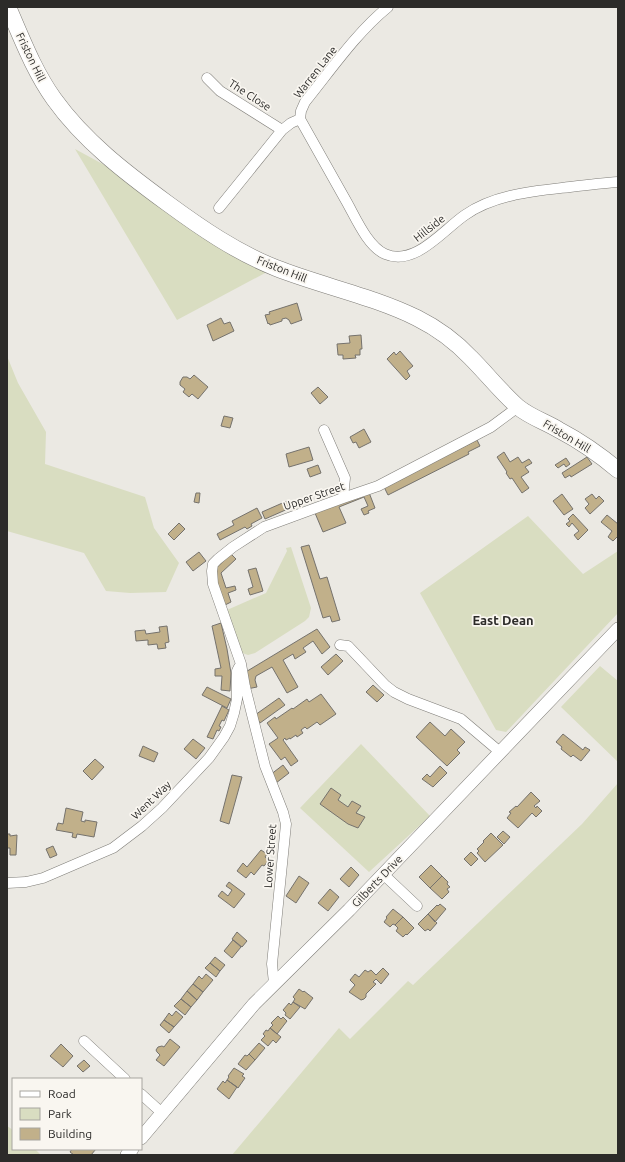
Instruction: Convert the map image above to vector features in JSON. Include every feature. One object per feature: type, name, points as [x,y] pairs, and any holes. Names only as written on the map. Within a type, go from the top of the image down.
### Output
[{"type":"main road","name":"Friston Hill","points":[[8,7],[40,78],[54,99],[68,117],[93,144],[138,182],[200,226],[247,255],[275,268],[309,280],[384,303],[418,319],[446,336],[470,357],[518,407],[530,415],[571,436],[616,465]]},
{"type":"street","name":"Warren Lane","points":[[300,120],[301,111],[305,102],[356,40],[377,16],[388,7]]},
{"type":"street","name":"The Close","points":[[207,78],[220,91],[282,130]]},
{"type":"street","points":[[219,208],[282,130],[291,123],[300,120]]},
{"type":"street","name":"Hillside","points":[[300,120],[365,234],[374,246],[384,254],[394,257],[406,257],[417,253],[466,214],[507,197],[534,191],[618,182]]},
{"type":"street","name":"Upper Street","points":[[241,664],[213,584],[213,564],[233,547],[264,527],[378,486],[491,428],[518,407]]},
{"type":"street","points":[[324,430],[345,478],[343,498]]},
{"type":"street","name":"Gilberts Drive","points":[[142,1137],[249,1010],[274,983],[384,874],[618,629]]},
{"type":"street","points":[[340,646],[348,646],[385,685],[394,692],[408,699],[461,719],[500,752]]},
{"type":"street","name":"Went Way","points":[[7,883],[26,882],[43,878],[113,848],[142,826],[162,808],[209,758],[224,738],[234,713],[237,699],[237,671],[241,664]]},
{"type":"street","name":"Lower Street","points":[[241,664],[265,766],[283,812],[286,824],[272,964],[274,983]]},
{"type":"street","points":[[384,874],[417,906]]},
{"type":"street","points":[[84,1041],[124,1078]]},
{"type":"street","points":[[142,1095],[162,1113]]},
{"type":"green space","points":[[75,149],[110,168],[267,272],[177,320]]},
{"type":"green space","points":[[7,356],[18,383],[46,432],[45,464],[145,497],[154,528],[179,563],[166,592],[130,593],[106,591],[84,553],[7,531]]},
{"type":"green space","points":[[528,516],[583,574],[618,551],[618,613],[506,732],[496,730],[420,593]]},
{"type":"green space","points":[[291,547],[311,608],[309,617],[255,653],[248,655],[242,653],[227,610],[266,593],[287,551],[286,548]]},
{"type":"green space","points":[[600,666],[618,681],[618,762],[561,707]]},
{"type":"green space","points":[[361,744],[430,816],[369,872],[300,808]]},
{"type":"green space","points":[[618,783],[618,1155],[232,1155],[339,1028],[350,1039],[408,981],[413,985],[582,824]]},
{"type":"green space","points":[[7,1126],[12,1129],[12,1150],[36,1150],[41,1155],[7,1155]]},
{"type":"building","points":[[297,303],[302,320],[291,324],[286,318],[270,325],[269,323],[268,324],[265,315],[270,314],[269,312]]},
{"type":"building","points":[[221,318],[224,324],[230,322],[234,331],[213,341],[207,325]]},
{"type":"building","points":[[361,335],[362,349],[360,349],[360,355],[355,355],[356,358],[343,359],[343,355],[338,355],[337,344],[350,343],[349,336]]},
{"type":"building","points":[[400,351],[413,366],[407,371],[410,376],[406,380],[387,359],[394,352],[396,355]]},
{"type":"building","points":[[194,375],[208,387],[198,399],[192,394],[189,397],[183,392],[185,389],[180,385],[183,377],[190,379]]},
{"type":"building","points":[[318,387],[328,397],[320,404],[311,393]]},
{"type":"building","points":[[224,416],[233,418],[230,428],[221,426]]},
{"type":"building","points":[[364,429],[371,442],[359,448],[356,442],[353,443],[350,437]]},
{"type":"building","points":[[477,440],[480,446],[468,452],[469,454],[388,495],[384,487]]},
{"type":"building","points":[[309,447],[313,460],[289,467],[286,454]]},
{"type":"building","points":[[504,452],[510,462],[518,457],[522,463],[529,459],[532,463],[525,467],[529,472],[521,477],[529,488],[522,493],[512,478],[510,479],[497,457]]},
{"type":"building","points":[[587,457],[592,464],[571,477],[570,475],[565,478],[562,473]]},
{"type":"building","points":[[566,458],[570,464],[566,467],[564,464],[558,468],[555,465]]},
{"type":"building","points":[[318,465],[321,473],[310,477],[307,469]]},
{"type":"building","points":[[368,490],[375,508],[368,511],[369,513],[364,515],[361,509],[368,506],[364,497],[339,507],[346,523],[323,532],[315,513]]},
{"type":"building","points":[[196,493],[200,493],[199,503],[194,502]]},
{"type":"building","points":[[562,494],[573,509],[564,515],[553,501]]},
{"type":"building","points":[[592,494],[596,499],[599,496],[604,501],[590,514],[585,508],[589,504],[585,499]]},
{"type":"building","points":[[287,501],[290,508],[265,519],[262,512]]},
{"type":"building","points":[[257,508],[262,518],[251,524],[252,526],[247,529],[245,527],[220,540],[217,534],[234,525],[232,521]]},
{"type":"building","points":[[573,514],[588,530],[578,540],[574,535],[579,531],[572,523],[569,527],[566,524],[570,521],[568,519]]},
{"type":"building","points":[[607,515],[618,524],[618,536],[613,541],[608,537],[612,531],[601,522]]},
{"type":"building","points":[[179,523],[185,529],[174,540],[168,534]]},
{"type":"building","points":[[309,545],[320,579],[327,577],[340,620],[332,622],[330,616],[323,618],[301,547]]},
{"type":"building","points":[[199,552],[206,561],[193,571],[186,562]]},
{"type":"building","points":[[231,554],[236,559],[221,573],[226,588],[235,586],[236,590],[228,593],[231,602],[223,606],[214,571]]},
{"type":"building","points":[[256,568],[263,591],[250,595],[248,589],[253,587],[248,570]]},
{"type":"building","points":[[221,623],[231,673],[230,691],[221,690],[222,676],[215,676],[215,669],[221,668],[212,626]]},
{"type":"building","points":[[167,626],[169,642],[165,643],[166,648],[158,649],[157,644],[148,645],[148,640],[136,641],[135,631],[145,630],[146,634],[160,632],[159,627]]},
{"type":"building","points":[[317,629],[330,647],[322,654],[313,641],[303,648],[306,652],[295,659],[293,654],[283,660],[298,687],[287,693],[272,667],[256,676],[255,680],[257,687],[247,689],[244,673]]},
{"type":"building","points":[[336,654],[343,661],[328,675],[321,667]]},
{"type":"building","points":[[373,685],[384,695],[377,702],[366,692]]},
{"type":"building","points":[[207,687],[231,699],[227,708],[202,695]]},
{"type":"building","points":[[321,694],[336,714],[320,725],[317,722],[307,729],[305,727],[301,730],[303,733],[297,737],[296,735],[290,739],[286,740],[285,738],[283,740],[298,761],[291,766],[285,757],[281,760],[269,744],[278,738],[267,723],[275,717],[276,719],[292,708],[293,709],[307,699],[309,702]]},
{"type":"building","points":[[279,698],[285,705],[260,723],[255,715]]},
{"type":"building","points":[[222,706],[229,710],[224,721],[222,720],[219,726],[221,727],[219,731],[217,730],[213,739],[207,737]]},
{"type":"building","points":[[430,722],[445,736],[451,729],[465,742],[457,750],[460,753],[447,766],[416,737]]},
{"type":"building","points":[[563,734],[583,750],[585,747],[590,750],[581,761],[573,755],[571,757],[561,749],[562,747],[556,742]]},
{"type":"building","points":[[193,739],[205,748],[196,759],[184,749]]},
{"type":"building","points":[[143,746],[158,753],[154,762],[139,756]]},
{"type":"building","points":[[95,759],[104,767],[92,780],[83,771]]},
{"type":"building","points":[[283,765],[289,773],[276,783],[270,775]]},
{"type":"building","points":[[440,766],[447,773],[433,787],[422,779],[427,774],[430,777]]},
{"type":"building","points":[[232,775],[242,777],[229,824],[220,821]]},
{"type":"building","points":[[331,788],[341,795],[338,800],[348,807],[352,801],[361,806],[356,813],[365,817],[358,828],[348,824],[320,804]]},
{"type":"building","points":[[531,792],[540,801],[534,806],[536,808],[537,806],[542,811],[536,817],[532,813],[518,828],[507,818],[511,813],[509,812],[516,806],[517,807]]},
{"type":"building","points":[[66,808],[83,812],[81,821],[85,822],[85,820],[97,822],[94,837],[77,834],[76,838],[72,837],[73,833],[56,830],[58,823],[63,824]]},
{"type":"building","points":[[503,831],[510,837],[504,844],[497,837]]},
{"type":"building","points":[[491,833],[503,845],[485,862],[477,853],[479,851],[477,849]]},
{"type":"building","points":[[7,834],[10,834],[10,836],[17,835],[16,855],[10,855],[10,848],[7,848]]},
{"type":"building","points":[[53,846],[57,855],[50,858],[46,849]]},
{"type":"building","points":[[261,850],[267,854],[265,857],[269,860],[264,866],[262,865],[254,875],[251,872],[246,878],[237,871],[243,863],[247,867]]},
{"type":"building","points":[[471,852],[478,859],[471,866],[464,859]]},
{"type":"building","points":[[431,865],[442,876],[430,888],[419,877]]},
{"type":"building","points":[[351,867],[359,875],[349,887],[340,879]]},
{"type":"building","points":[[299,876],[309,883],[296,903],[286,896]]},
{"type":"building","points":[[442,876],[448,882],[447,884],[450,887],[447,889],[449,892],[442,899],[430,888]]},
{"type":"building","points":[[229,882],[245,894],[234,908],[218,896],[222,891],[228,896],[232,890],[226,886]]},
{"type":"building","points":[[330,889],[339,897],[328,911],[318,903]]},
{"type":"building","points":[[440,904],[446,909],[435,922],[428,914]]},
{"type":"building","points":[[393,909],[403,917],[395,925],[393,924],[390,927],[384,922],[387,918],[386,917]]},
{"type":"building","points":[[428,914],[437,923],[430,931],[428,929],[425,931],[418,924]]},
{"type":"building","points":[[403,917],[414,928],[403,937],[396,931],[398,928],[395,925]]},
{"type":"building","points":[[237,932],[247,941],[242,947],[232,939]]},
{"type":"building","points":[[233,940],[241,947],[232,958],[224,951]]},
{"type":"building","points":[[215,957],[225,965],[220,971],[210,963]]},
{"type":"building","points":[[210,963],[220,971],[216,977],[205,968]]},
{"type":"building","points":[[383,968],[389,974],[381,984],[376,979],[373,982],[376,984],[366,994],[364,999],[361,1000],[349,992],[355,985],[350,980],[355,974],[359,977],[365,970],[368,972],[371,970],[376,975]]},
{"type":"building","points":[[206,974],[213,980],[203,992],[193,984],[199,976],[202,979]]},
{"type":"building","points":[[193,984],[203,992],[197,1000],[187,991]]},
{"type":"building","points":[[299,989],[313,998],[305,1009],[293,1002],[295,999],[293,997]]},
{"type":"building","points":[[187,991],[197,1000],[191,1007],[181,999]]},
{"type":"building","points":[[181,999],[191,1007],[185,1015],[174,1006]]},
{"type":"building","points":[[293,1002],[300,1007],[290,1019],[285,1015],[286,1013],[283,1010],[289,1003],[291,1005]]},
{"type":"building","points":[[176,1011],[183,1017],[174,1027],[164,1020],[169,1013],[172,1016]]},
{"type":"building","points":[[278,1016],[281,1019],[283,1017],[287,1021],[277,1034],[270,1028],[273,1025],[271,1023]]},
{"type":"building","points":[[164,1020],[174,1027],[169,1033],[160,1025]]},
{"type":"building","points":[[270,1028],[281,1037],[276,1043],[273,1040],[268,1046],[261,1040],[265,1036],[263,1034],[266,1030],[268,1031]]},
{"type":"building","points":[[170,1039],[180,1047],[164,1066],[156,1060],[160,1055],[156,1050],[158,1047],[164,1047]]},
{"type":"building","points":[[259,1043],[265,1048],[255,1060],[249,1054]]},
{"type":"building","points":[[61,1044],[73,1056],[63,1067],[50,1056]]},
{"type":"building","points":[[249,1054],[255,1060],[246,1070],[238,1064],[245,1055],[247,1056]]},
{"type":"building","points":[[84,1060],[90,1066],[83,1072],[77,1066]]},
{"type":"building","points":[[234,1068],[244,1074],[242,1076],[245,1078],[238,1088],[227,1080]]},
{"type":"building","points":[[227,1080],[237,1087],[229,1099],[217,1089],[223,1081],[225,1083]]},
{"type":"building","points":[[71,1150],[95,1150],[91,1155],[74,1155],[70,1152]]},
{"type":"district","name":"East Dean","points":[[503,620]]}]
